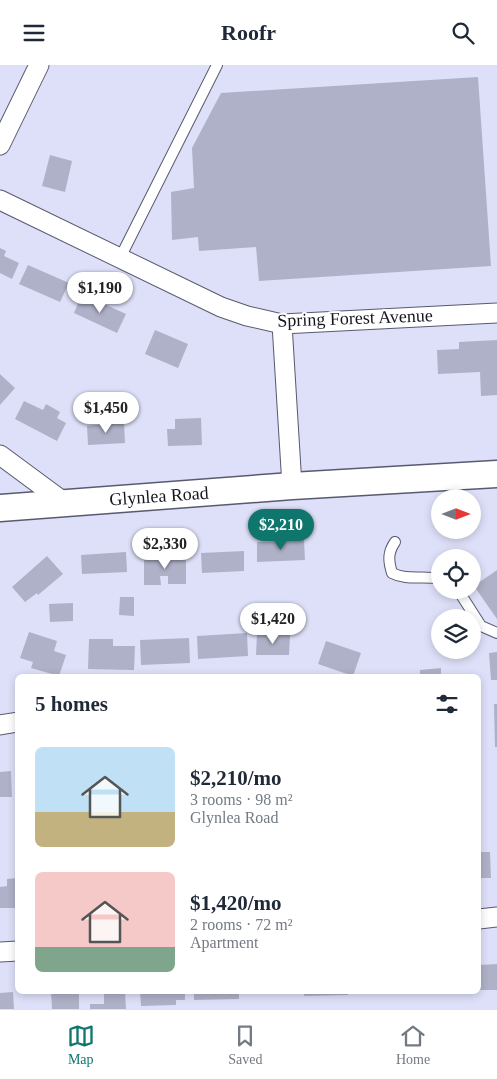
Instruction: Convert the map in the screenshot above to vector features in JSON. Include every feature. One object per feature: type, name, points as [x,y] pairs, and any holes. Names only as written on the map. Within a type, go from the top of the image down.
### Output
[{"type":"street","points":[[0,145],[39,65]]},
{"type":"street","name":"Spring Forest Avenue","points":[[0,200],[221,307],[247,317],[282,324],[497,313]]},
{"type":"street","points":[[282,324],[292,486]]},
{"type":"street","points":[[0,455],[65,503]]},
{"type":"street","name":"Glynlea Road","points":[[0,508],[292,486],[497,474]]},
{"type":"street","points":[[0,725],[15,722]]},
{"type":"street","points":[[481,919],[497,917]]},
{"type":"street","points":[[0,952],[15,951]]},
{"type":"lane","points":[[120,258],[217,65]]},
{"type":"lane","points":[[395,541],[390,549],[388,562],[392,573],[401,578],[431,577]]},
{"type":"lane","points":[[464,599],[481,627],[497,633]]},
{"type":"building","points":[[478,77],[491,266],[259,281],[256,247],[199,251],[198,237],[172,240],[171,192],[194,188],[192,148],[221,93]]},
{"type":"building","points":[[50,155],[72,161],[65,192],[42,186]]},
{"type":"building","points":[[0,248],[6,251],[4,256],[19,263],[12,279],[0,273]]},
{"type":"building","points":[[28,265],[69,283],[60,302],[19,284]]},
{"type":"building","points":[[82,294],[126,314],[117,333],[74,313]]},
{"type":"building","points":[[155,330],[188,344],[178,368],[145,354]]},
{"type":"building","points":[[497,340],[497,395],[481,396],[480,372],[438,374],[437,350],[459,349],[459,342]]},
{"type":"building","points":[[0,374],[15,388],[0,405]]},
{"type":"building","points":[[24,401],[43,410],[46,404],[60,412],[57,418],[66,423],[57,441],[15,419]]},
{"type":"building","points":[[201,418],[202,445],[168,446],[167,429],[175,429],[175,419]]},
{"type":"building","points":[[124,422],[125,443],[88,445],[87,426]]},
{"type":"building","points":[[304,540],[305,560],[257,562],[257,542]]},
{"type":"building","points":[[244,551],[244,571],[202,573],[201,553]]},
{"type":"building","points":[[126,552],[127,572],[82,574],[81,555]]},
{"type":"building","points":[[47,556],[63,574],[38,595],[37,593],[25,602],[12,587]]},
{"type":"building","points":[[186,556],[186,584],[168,584],[168,576],[160,576],[161,585],[144,585],[144,557]]},
{"type":"building","points":[[497,570],[497,619],[481,596],[481,581]]},
{"type":"building","points":[[120,597],[134,597],[134,616],[119,615]]},
{"type":"building","points":[[73,603],[73,621],[50,622],[49,604]]},
{"type":"building","points":[[29,632],[57,641],[54,651],[66,655],[60,674],[52,674],[31,668],[33,662],[20,658]]},
{"type":"building","points":[[247,633],[248,656],[198,659],[197,636]]},
{"type":"building","points":[[257,634],[290,635],[289,655],[256,655]]},
{"type":"building","points":[[189,638],[190,663],[141,665],[140,640]]},
{"type":"building","points":[[89,639],[113,639],[113,646],[135,646],[134,670],[88,669]]},
{"type":"building","points":[[326,641],[361,653],[354,674],[347,674],[318,664]]},
{"type":"building","points":[[497,652],[497,680],[491,680],[489,653]]},
{"type":"building","points":[[441,668],[441,674],[420,674],[420,670]]},
{"type":"building","points":[[494,704],[497,704],[497,747],[495,747]]},
{"type":"building","points":[[11,771],[12,797],[0,797],[0,772]]},
{"type":"building","points":[[481,852],[490,852],[491,878],[481,878]]},
{"type":"building","points":[[15,878],[15,908],[0,908],[0,887],[7,886],[7,879]]},
{"type":"building","points":[[497,964],[497,990],[481,990],[481,965]]},
{"type":"building","points":[[13,992],[14,1009],[0,1009],[0,993]]},
{"type":"building","points":[[51,994],[79,994],[79,1009],[52,1009]]},
{"type":"building","points":[[104,994],[125,994],[126,1009],[90,1009],[90,1004],[104,1004]]},
{"type":"building","points":[[140,994],[185,994],[185,1000],[176,1000],[176,1005],[141,1006]]},
{"type":"building","points":[[194,994],[239,994],[239,999],[194,1000]]},
{"type":"building","points":[[304,994],[348,995],[304,996]]}]
